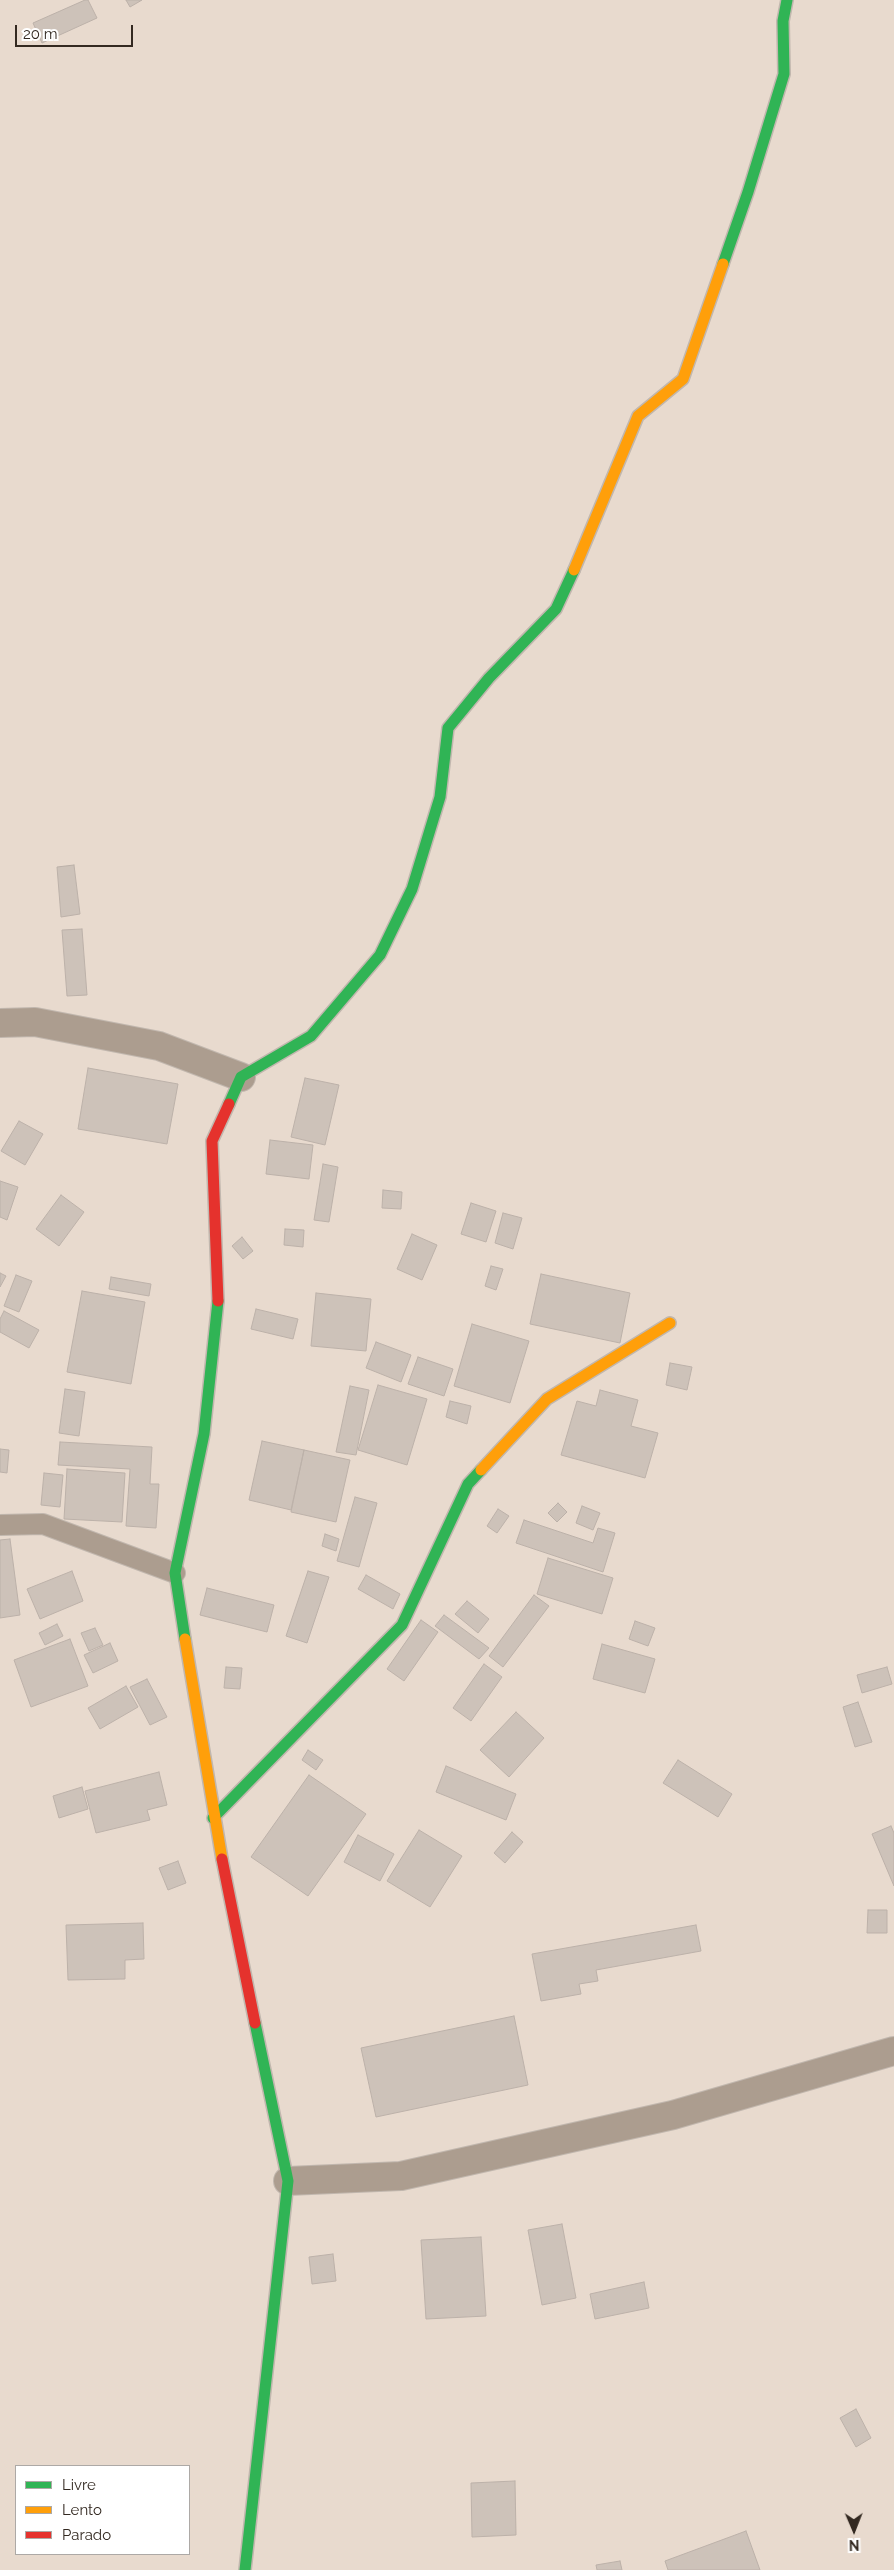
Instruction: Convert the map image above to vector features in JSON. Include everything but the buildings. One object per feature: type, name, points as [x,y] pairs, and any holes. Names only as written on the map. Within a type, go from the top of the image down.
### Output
[{"type":"street","points":[[245,2570],[288,2181],[214,1818],[175,1573],[204,1434],[218,1300],[212,1141],[241,1078],[311,1036],[380,955],[412,889],[440,796],[448,728],[489,678],[556,609],[593,529],[638,416],[683,379],[748,192],[784,74],[783,21],[787,0]]},
{"type":"street","points":[[0,1023],[35,1022],[158,1046],[241,1078]]},
{"type":"street","points":[[214,1818],[402,1625],[468,1484],[546,1399],[670,1323]]},
{"type":"street","points":[[288,2181],[401,2176],[673,2115],[894,2051]]},
{"type":"lane","points":[[0,1525],[43,1524],[175,1573]]},
{"type":"traffic: fast","points":[[723,264],[748,192],[784,74],[783,21],[787,0]]},
{"type":"traffic: fast","points":[[229,1104],[241,1077],[311,1036],[380,955],[412,889],[440,797],[448,728],[489,678],[556,609],[574,570]]},
{"type":"traffic: fast","points":[[185,1639],[175,1573],[204,1434],[218,1301]]},
{"type":"traffic: fast","points":[[213,1818],[402,1625],[468,1484],[481,1470]]},
{"type":"traffic: fast","points":[[245,2570],[288,2181],[255,2023]]},
{"type":"traffic: slow","points":[[574,570],[638,416],[683,379],[723,264]]},
{"type":"traffic: slow","points":[[481,1470],[547,1399],[670,1323]]},
{"type":"traffic: slow","points":[[185,1639],[222,1859]]},
{"type":"traffic: jam","points":[[218,1301],[212,1141],[229,1104]]},
{"type":"traffic: jam","points":[[222,1859],[255,2023]]}]
